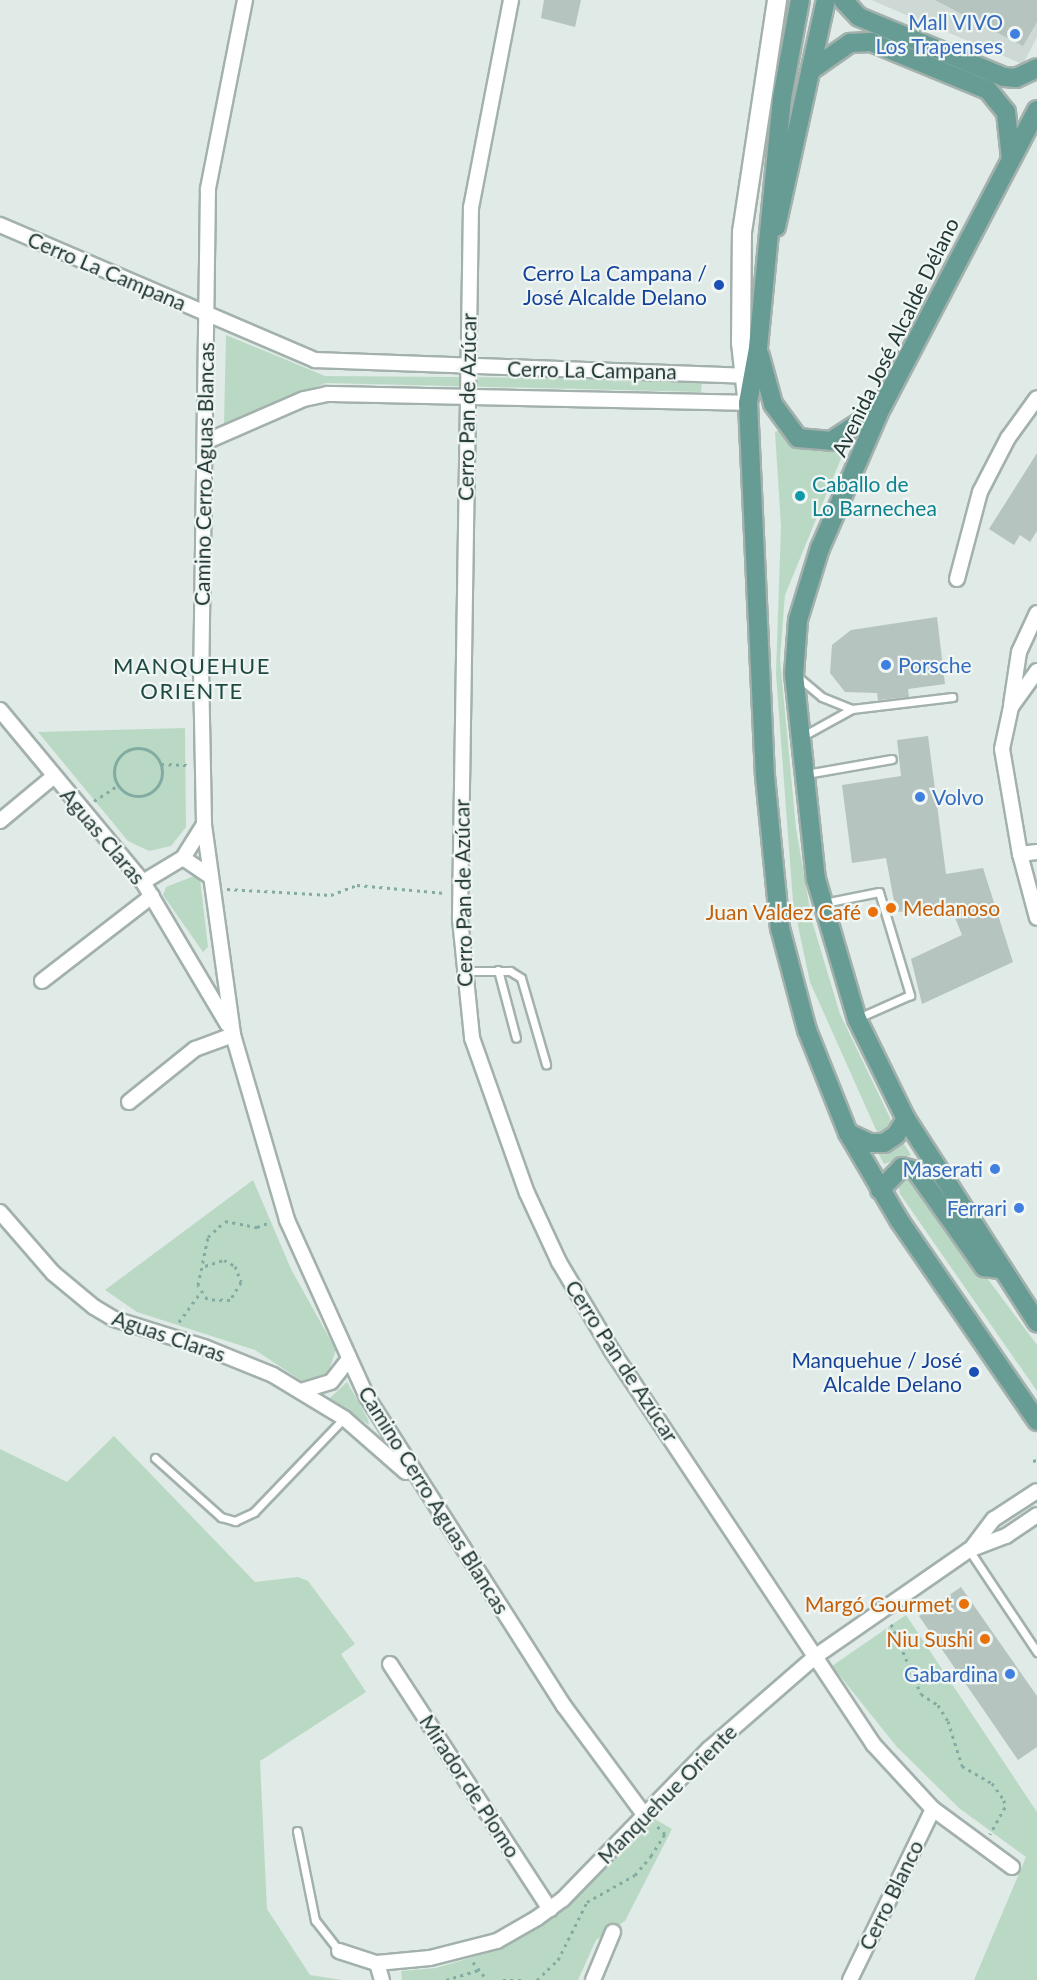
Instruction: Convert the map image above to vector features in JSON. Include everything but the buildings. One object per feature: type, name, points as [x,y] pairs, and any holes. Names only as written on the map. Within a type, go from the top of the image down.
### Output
[{"type":"main road","points":[[777,0],[742,232],[744,376],[748,403],[775,899],[795,995],[848,1132],[880,1190],[1037,1421]]},
{"type":"main road","points":[[748,403],[758,348],[762,272],[782,98],[800,0]]},
{"type":"main road","points":[[762,272],[814,68],[826,0]]},
{"type":"main road","points":[[843,0],[859,17],[1004,77],[1016,78],[1037,68]]},
{"type":"main road","points":[[814,68],[850,44],[871,42],[988,90],[1006,112],[1011,159]]},
{"type":"main road","name":"Avenida José Alcalde Délano","points":[[1037,110],[881,408],[810,574],[798,620],[794,674],[804,775],[822,904],[858,1018],[906,1119],[1000,1269],[1037,1322]]},
{"type":"main road","points":[[758,348],[773,404],[798,438],[831,441],[881,408]]},
{"type":"main road","points":[[848,1132],[869,1143],[884,1143],[906,1119]]},
{"type":"main road","points":[[880,1190],[902,1167],[916,1171],[984,1267],[1000,1269]]},
{"type":"street","name":"Camino Cerro Aguas Blancas","points":[[245,0],[208,189],[206,314],[201,766],[204,825],[233,1035],[287,1220],[348,1360],[415,1479],[564,1706],[645,1816]]},
{"type":"street","name":"Cerro Pan de Azúcar","points":[[511,0],[471,207],[462,972],[472,1038],[495,1113],[559,1262],[612,1351],[873,1744],[933,1809],[1012,1867]]},
{"type":"street","name":"Cerro La Campana","points":[[0,225],[315,360],[744,376]]},
{"type":"street","name":"Cerro La Campana","points":[[205,442],[304,399],[327,394],[748,403]]},
{"type":"street","points":[[957,579],[980,492],[1008,438],[1037,398]]},
{"type":"street","points":[[1037,613],[1019,652],[1002,748],[1020,854],[1037,918]]},
{"type":"street","points":[[1011,707],[1037,671]]},
{"type":"street","name":"Aguas Claras","points":[[0,710],[53,777],[143,882],[193,959],[233,1035]]},
{"type":"street","name":"Aguas Claras","points":[[0,821],[53,777]]},
{"type":"street","points":[[143,882],[183,858],[204,825]]},
{"type":"street","points":[[1020,854],[1037,852]]},
{"type":"street","points":[[183,858],[211,882]]},
{"type":"street","name":"Aguas Claras","points":[[42,981],[152,896]]},
{"type":"street","points":[[193,959],[210,961],[220,950]]},
{"type":"street","points":[[129,1102],[195,1049],[233,1035]]},
{"type":"street","name":"Aguas Claras","points":[[0,1212],[75,1293],[114,1319],[240,1359],[301,1391],[344,1418],[415,1479]]},
{"type":"street","points":[[301,1391],[331,1382],[348,1360]]},
{"type":"street","name":"Manquehue Oriente","points":[[969,1550],[994,1519],[1037,1491]]},
{"type":"street","name":"Manquehue Oriente","points":[[339,1951],[377,1963],[465,1951],[497,1941],[550,1909],[645,1816],[709,1749],[816,1656],[882,1608],[969,1550],[1006,1536],[1037,1515]]},
{"type":"street","name":"Mirador de Plomo","points":[[390,1664],[550,1909]]},
{"type":"street","name":"Cerro Blanco","points":[[850,1980],[933,1809]]},
{"type":"street","points":[[593,1980],[613,1932]]},
{"type":"street","points":[[377,1963],[382,1980]]},
{"type":"lane","points":[[794,674],[822,698],[852,709]]},
{"type":"lane","points":[[801,738],[831,717],[852,709],[952,697]]},
{"type":"lane","points":[[804,775],[892,759]]},
{"type":"lane","points":[[822,904],[879,892],[881,898],[910,995],[858,1018]]},
{"type":"lane","points":[[462,972],[498,970],[517,974],[524,983],[546,1064]]},
{"type":"lane","points":[[498,970],[516,1038]]},
{"type":"lane","points":[[155,1458],[221,1517],[235,1521],[254,1512],[344,1418]]},
{"type":"lane","points":[[969,1550],[1037,1652]]},
{"type":"lane","points":[[297,1831],[315,1920],[339,1951]]},
{"type":"path","points":[[161,764],[161,780],[152,792],[137,797],[117,786],[113,770],[127,750],[144,748],[161,764],[201,766]]},
{"type":"path","points":[[82,811],[117,786]]},
{"type":"path","points":[[211,882],[331,895],[357,885],[445,893]]},
{"type":"path","points":[[205,1266],[217,1260],[229,1262],[241,1282],[236,1296],[225,1302],[214,1302],[201,1292],[198,1280],[205,1266],[208,1237],[225,1221],[257,1227],[287,1220]]},
{"type":"path","points":[[167,1337],[201,1292]]},
{"type":"path","points":[[882,1608],[902,1642],[905,1663],[921,1685],[921,1694],[938,1705],[948,1721],[955,1756],[971,1775],[992,1784],[1004,1800],[1005,1807],[983,1846]]},
{"type":"path","points":[[537,1980],[558,1960],[587,1902],[635,1875],[651,1856],[665,1834],[645,1816]]},
{"type":"path","points":[[465,1951],[487,1980]]},
{"type":"path","points":[[446,1980],[479,1970]]},
{"type":"path","points":[[503,1980],[523,1980]]},
{"type":"shaded area","points":[[871,0],[1037,0],[1037,37],[1023,64]]},
{"type":"green space","points":[[226,335],[325,376],[702,379],[701,392],[326,383],[224,424]]},
{"type":"green space","points":[[780,430],[810,449],[847,444],[785,595],[780,659],[796,828],[812,921],[840,1014],[892,1122],[883,1135],[877,1132],[810,982],[793,902],[776,674],[781,526],[775,432]]},
{"type":"green space","points":[[185,728],[186,827],[171,846],[149,851],[128,841],[38,732]]},
{"type":"green space","points":[[194,876],[200,879],[208,947],[203,952],[163,895],[166,887]]},
{"type":"green space","points":[[902,1141],[911,1155],[884,1164],[876,1149]]},
{"type":"green space","points":[[911,1176],[1037,1345],[1037,1391],[900,1194],[897,1177]]},
{"type":"green space","points":[[253,1180],[291,1269],[336,1350],[328,1373],[308,1385],[255,1350],[137,1312],[105,1290]]},
{"type":"green space","points":[[347,1382],[368,1419],[369,1425],[330,1398]]},
{"type":"green space","points":[[114,1436],[255,1582],[298,1577],[308,1581],[355,1644],[341,1654],[366,1692],[260,1761],[267,1909],[310,1975],[342,1980],[0,1980],[0,1449],[67,1482]]},
{"type":"green space","points":[[906,1615],[1037,1812],[1037,1980],[974,1980],[1026,1857],[959,1808],[897,1747],[832,1666]]},
{"type":"green space","points":[[653,1818],[672,1829],[625,1921],[596,1940],[578,1980],[402,1980],[401,1971],[436,1968],[500,1949],[558,1915]]},
{"type":"place","name":"Mall VIVO Los Trapenses","points":[[1015,34]]},
{"type":"place","name":"Cerro La Campana / José Alcalde Delano","points":[[719,285]]},
{"type":"place","name":"Caballo de Lo Barnechea","points":[[800,496]]},
{"type":"place","name":"Porsche","points":[[886,665]]},
{"type":"place","name":"Volvo","points":[[920,797]]},
{"type":"place","name":"Medanoso","points":[[891,908]]},
{"type":"place","name":"Juan Valdez Café","points":[[873,912]]},
{"type":"place","name":"Maserati","points":[[995,1169]]},
{"type":"place","name":"Ferrari","points":[[1019,1208]]},
{"type":"place","name":"Manquehue / José Alcalde Delano","points":[[974,1372]]},
{"type":"place","name":"Margó Gourmet","points":[[964,1604]]},
{"type":"place","name":"Niu Sushi","points":[[985,1639]]},
{"type":"place","name":"Gabardina","points":[[1010,1674]]},
{"type":"district","name":"MANQUEHUE ORIENTE","points":[[192,678]]}]
